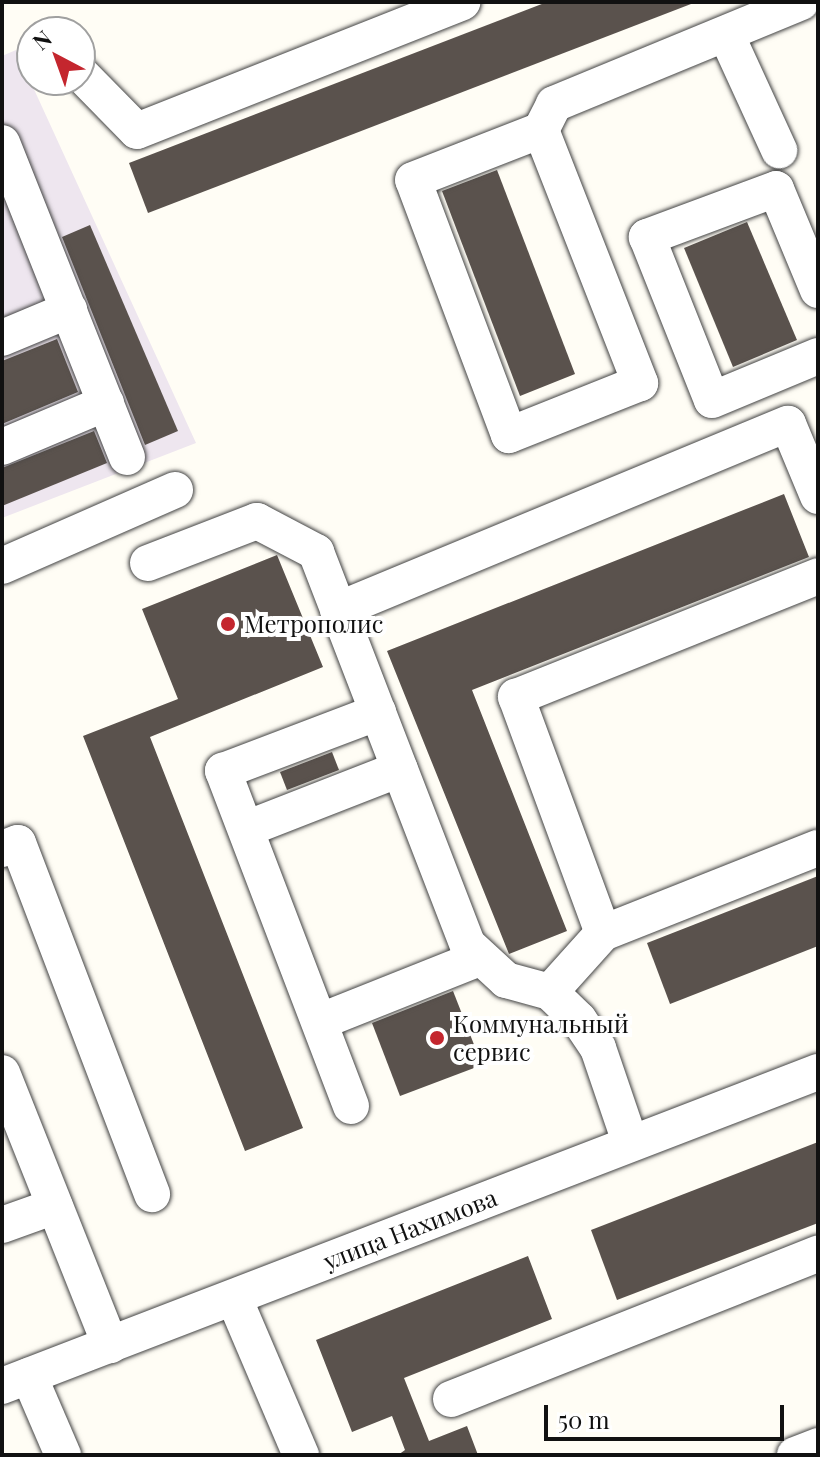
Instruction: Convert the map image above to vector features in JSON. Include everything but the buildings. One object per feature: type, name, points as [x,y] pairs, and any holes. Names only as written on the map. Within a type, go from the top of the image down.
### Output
[{"type":"street","points":[[96,89],[137,131],[462,2]]},
{"type":"street","points":[[541,130],[640,383],[509,435],[413,180],[541,130],[554,104],[801,2]]},
{"type":"street","points":[[726,34],[779,150]]},
{"type":"street","points":[[2,143],[15,215],[69,310],[127,457]]},
{"type":"street","points":[[818,290],[776,189],[647,237],[712,400],[818,356]]},
{"type":"street","points":[[2,338],[69,310]]},
{"type":"street","points":[[2,447],[106,403]]},
{"type":"street","points":[[338,610],[788,424],[818,494]]},
{"type":"street","points":[[2,566],[175,490]]},
{"type":"street","points":[[148,563],[257,521],[316,552],[468,945],[506,980],[550,992],[598,1048],[630,1142]]},
{"type":"street","points":[[603,933],[516,697],[818,576]]},
{"type":"street","points":[[351,1106],[223,771],[378,712]]},
{"type":"street","points":[[246,829],[400,769]]},
{"type":"street","points":[[2,849],[18,843],[152,1194]]},
{"type":"street","points":[[550,992],[603,933],[818,848]]},
{"type":"street","points":[[321,1021],[479,958]]},
{"type":"street","name":"улица Нахимова","points":[[16,1381],[818,1072]]},
{"type":"street","points":[[2,1073],[110,1345]]},
{"type":"street","points":[[2,1225],[55,1206]]},
{"type":"street","points":[[451,1399],[818,1254]]},
{"type":"street","points":[[234,1298],[301,1455]]},
{"type":"street","points":[[16,1381],[63,1455]]},
{"type":"street","points":[[795,1455],[818,1446]]},
{"type":"shaded area","points":[[16,50],[16,96],[37,96],[196,443],[2,518],[2,56]]},
{"type":"place","name":"Метрополис","points":[[228,624]]},
{"type":"place","name":"Коммунальный сервис","points":[[437,1038]]}]
